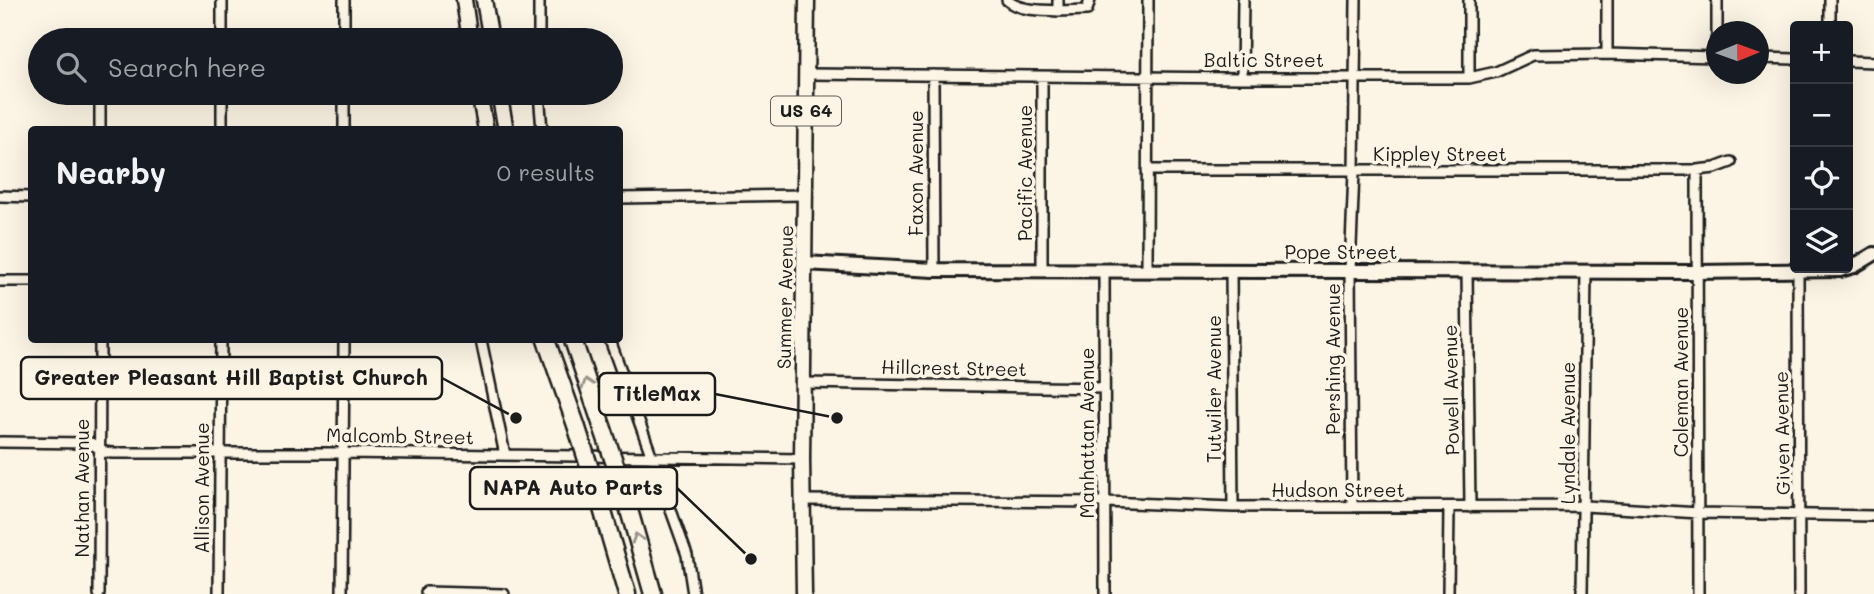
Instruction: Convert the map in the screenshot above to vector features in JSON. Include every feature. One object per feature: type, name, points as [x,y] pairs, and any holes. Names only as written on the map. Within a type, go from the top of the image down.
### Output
[{"type":"highway","points":[[547,343],[576,425],[627,594]]},
{"type":"highway","points":[[574,343],[621,482],[653,594]]},
{"type":"main road","points":[[464,0],[468,28]]},
{"type":"main road","points":[[484,0],[489,28]]},
{"type":"main road","name":"Summer Avenue","points":[[804,594],[802,459],[807,0]]},
{"type":"main road","points":[[481,105],[485,126]]},
{"type":"main road","points":[[501,105],[505,126]]},
{"type":"street","points":[[222,0],[222,28]]},
{"type":"street","points":[[344,0],[344,28]]},
{"type":"street","points":[[539,0],[539,28]]},
{"type":"street","points":[[1007,0],[1012,5],[1058,11],[1087,10],[1090,0]]},
{"type":"street","points":[[1058,0],[1058,11]]},
{"type":"street","points":[[1147,271],[1148,0]]},
{"type":"street","points":[[1242,78],[1243,0]]},
{"type":"street","name":"Pershing Avenue","points":[[1352,507],[1350,271],[1356,0]]},
{"type":"street","points":[[1469,0],[1469,78]]},
{"type":"street","points":[[1607,0],[1607,54]]},
{"type":"street","points":[[1717,0],[1717,21]]},
{"type":"street","points":[[1830,0],[1830,21]]},
{"type":"street","name":"Baltic Street","points":[[807,74],[1469,78],[1496,72],[1533,55],[1706,57]]},
{"type":"street","points":[[1769,58],[1790,59]]},
{"type":"street","points":[[1853,61],[1874,62]]},
{"type":"street","name":"Faxon Avenue","points":[[933,75],[934,270]]},
{"type":"street","name":"Pacific Avenue","points":[[1042,77],[1042,270]]},
{"type":"street","points":[[100,105],[100,126]]},
{"type":"street","points":[[222,105],[222,126]]},
{"type":"street","points":[[344,105],[344,126]]},
{"type":"street","points":[[540,105],[542,126]]},
{"type":"street","name":"Kippley Street","points":[[1147,170],[1697,170],[1715,168],[1731,162]]},
{"type":"street","name":"Coleman Avenue","points":[[1697,170],[1698,594]]},
{"type":"street","points":[[623,198],[805,195]]},
{"type":"street","points":[[0,196],[28,197]]},
{"type":"street","name":"Pope Street","points":[[1853,266],[1874,254]]},
{"type":"street","name":"Pope Street","points":[[804,263],[934,270],[1790,271]]},
{"type":"street","name":"Manhattan Avenue","points":[[1104,271],[1105,594]]},
{"type":"street","name":"Tutwiler Avenue","points":[[1231,271],[1233,507]]},
{"type":"street","name":"Powell Avenue","points":[[1468,271],[1470,508]]},
{"type":"street","name":"Lyndale Avenue","points":[[1583,594],[1586,271]]},
{"type":"street","name":"Given Avenue","points":[[1797,273],[1799,594]]},
{"type":"street","points":[[0,281],[28,281]]},
{"type":"street","name":"Nathan Avenue","points":[[99,594],[100,343]]},
{"type":"street","name":"Allison Avenue","points":[[219,594],[221,343]]},
{"type":"street","points":[[342,594],[344,343]]},
{"type":"street","points":[[482,343],[505,455]]},
{"type":"street","points":[[611,343],[687,555],[693,594]]},
{"type":"street","name":"Hillcrest Street","points":[[803,383],[1104,388]]},
{"type":"street","name":"Malcomb Street","points":[[0,442],[91,443],[112,453],[802,459]]},
{"type":"street","name":"Hudson Street","points":[[803,500],[1105,502],[1233,507],[1585,506],[1699,513],[1874,516]]},
{"type":"street","points":[[1448,594],[1449,507]]},
{"type":"street","points":[[426,592],[504,594]]},
{"type":"place","name":"Greater Pleasant Hill Baptist Church","points":[[516,418]]},
{"type":"place","name":"TitleMax","points":[[837,418]]},
{"type":"place","name":"NAPA Auto Parts","points":[[751,559]]}]
